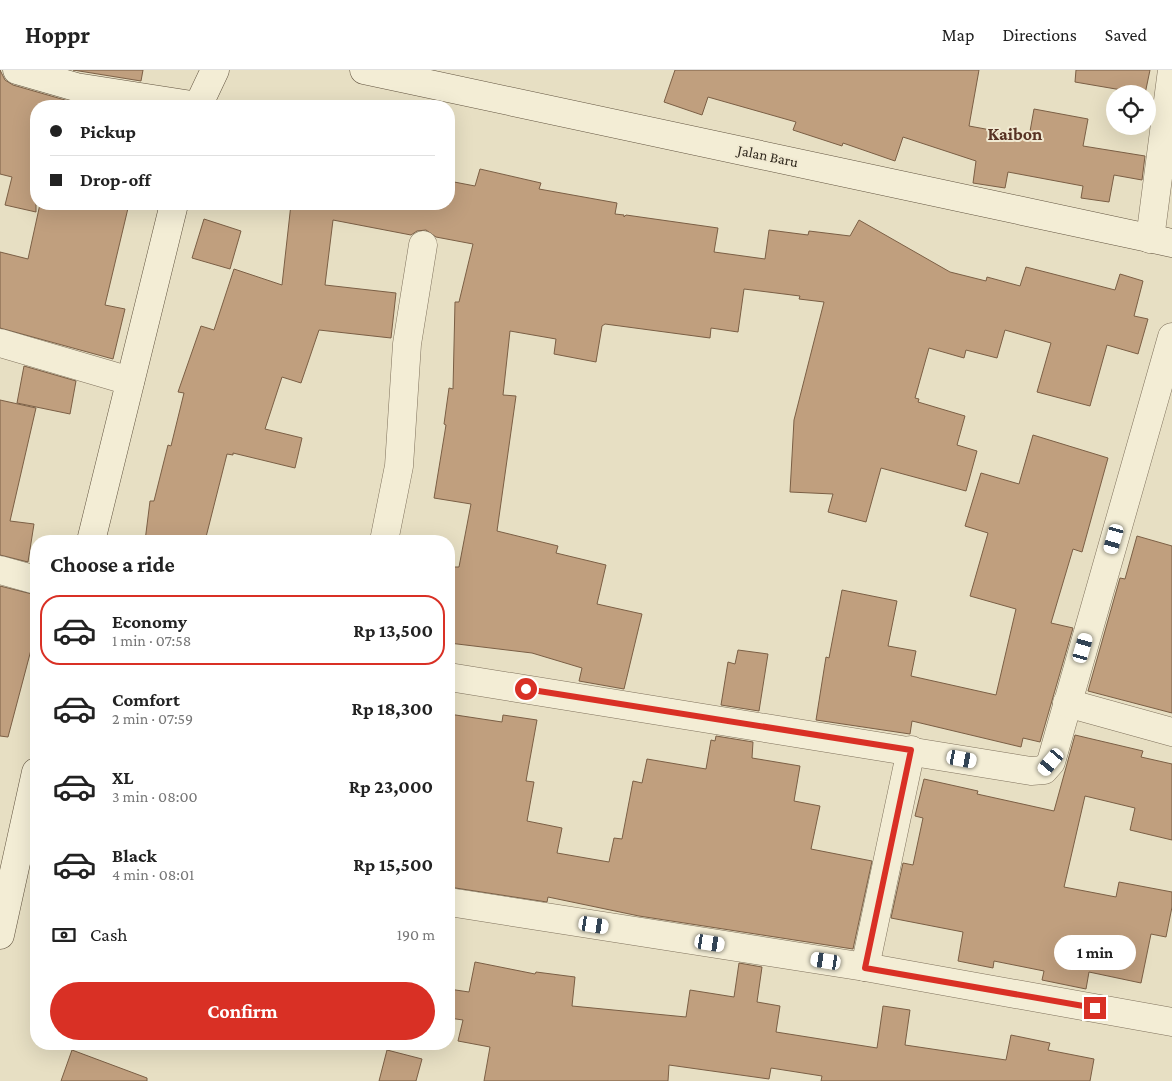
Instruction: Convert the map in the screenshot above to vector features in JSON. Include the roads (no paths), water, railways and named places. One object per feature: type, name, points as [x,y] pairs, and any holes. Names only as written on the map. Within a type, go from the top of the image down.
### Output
[{"type":"street","points":[[17,70],[76,87],[159,100]]},
{"type":"street","points":[[201,100],[216,70]]},
{"type":"street","name":"Jalan Baru","points":[[364,70],[1161,241]]},
{"type":"street","points":[[1161,241],[1172,70]]},
{"type":"street","points":[[92,535],[173,210]]},
{"type":"street","points":[[385,535],[399,466],[407,344],[423,245]]},
{"type":"street","points":[[455,678],[911,750],[1031,771],[1044,770],[1051,762],[1172,337]]},
{"type":"street","points":[[0,343],[130,381]]},
{"type":"street","points":[[0,570],[30,578]]},
{"type":"street","points":[[1068,703],[1172,732]]},
{"type":"street","points":[[865,968],[911,750]]},
{"type":"street","points":[[0,935],[29,835]]},
{"type":"street","points":[[455,903],[865,968],[1172,1022]]},
{"type":"district","name":"Kaibon","points":[[1015,134]]}]
